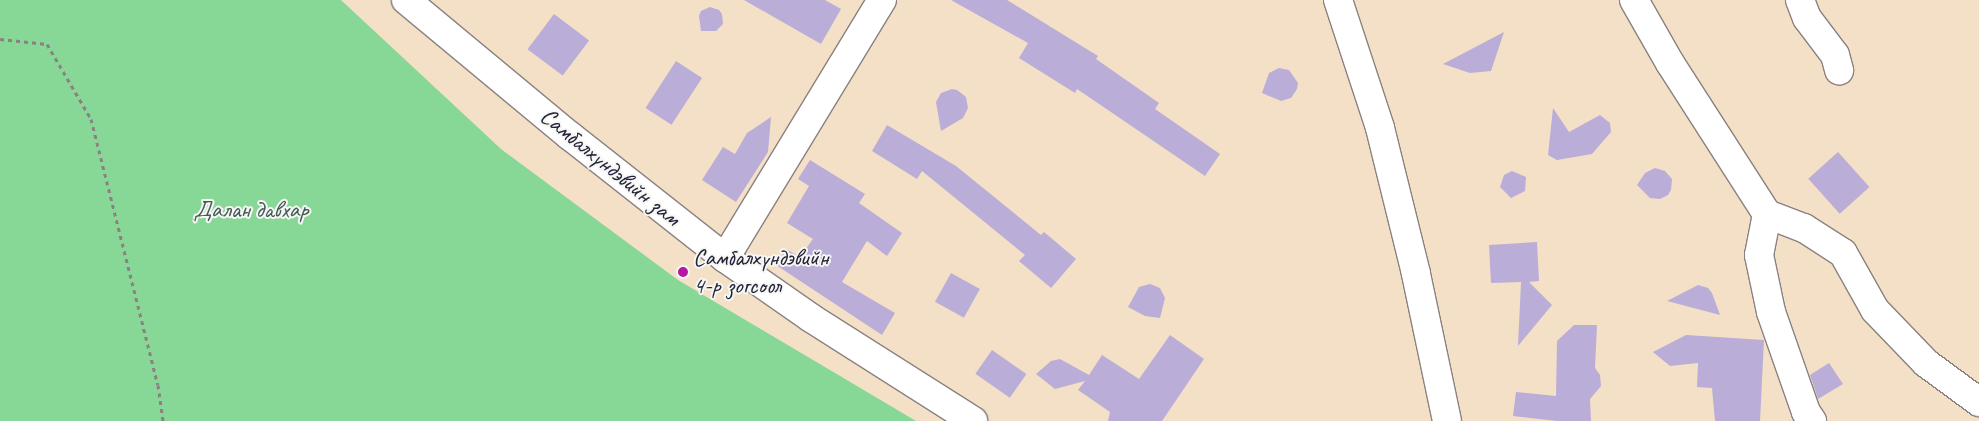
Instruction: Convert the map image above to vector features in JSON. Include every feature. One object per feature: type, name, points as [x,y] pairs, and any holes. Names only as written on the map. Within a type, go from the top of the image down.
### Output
[{"type":"street","points":[[725,258],[882,0]]},
{"type":"street","points":[[1338,0],[1380,128],[1416,274],[1447,421]]},
{"type":"street","points":[[1634,0],[1670,63],[1767,214],[1804,228],[1843,253],[1875,310],[1926,363],[1979,402]]},
{"type":"street","points":[[1800,0],[1807,18],[1835,55],[1839,70]]},
{"type":"street","name":"Самбалхүндэвийн зам","points":[[411,2],[622,178],[725,258],[818,323],[973,421]]},
{"type":"street","points":[[1767,214],[1759,254],[1771,312],[1806,412],[1812,421]]},
{"type":"path","points":[[0,39],[47,44],[91,119],[158,384],[163,421]]},
{"type":"green space","name":"Далан давхар","points":[[0,0],[341,0],[501,149],[678,280],[916,421],[0,421]]},
{"type":"building","points":[[744,0],[825,0],[841,9],[821,44]]},
{"type":"building","points":[[951,0],[1007,0],[1098,56],[1096,59],[1159,103],[1155,109],[1220,154],[1205,176],[1077,89],[1075,93],[1019,58],[1028,43]]},
{"type":"building","points":[[710,7],[719,10],[722,14],[723,24],[716,31],[701,31],[699,16],[701,11]]},
{"type":"building","points":[[554,14],[589,40],[563,76],[528,49]]},
{"type":"building","points":[[1504,32],[1491,71],[1470,73],[1443,64]]},
{"type":"building","points":[[676,61],[702,78],[671,125],[646,108]]},
{"type":"building","points":[[1279,68],[1289,70],[1298,83],[1297,89],[1291,98],[1281,101],[1262,93],[1269,73]]},
{"type":"building","points":[[952,89],[957,90],[966,97],[968,108],[963,118],[941,131],[936,102],[941,93]]},
{"type":"building","points":[[1553,108],[1569,132],[1600,115],[1610,123],[1611,132],[1592,154],[1557,160],[1548,155]]},
{"type":"building","points":[[771,117],[768,152],[736,202],[702,180],[723,147],[735,154],[747,133]]},
{"type":"building","points":[[887,125],[956,166],[1041,235],[1044,232],[1076,259],[1051,288],[1019,261],[1025,255],[922,171],[917,179],[872,151]]},
{"type":"building","points":[[1838,152],[1869,187],[1840,214],[1808,179]]},
{"type":"building","points":[[810,160],[865,194],[859,203],[902,233],[887,256],[867,241],[842,282],[895,313],[882,335],[776,265],[786,249],[800,257],[813,239],[787,223],[809,186],[798,179]]},
{"type":"building","points":[[1655,168],[1665,171],[1672,179],[1671,190],[1668,195],[1660,199],[1650,198],[1637,185],[1645,173]]},
{"type":"building","points":[[1512,171],[1526,177],[1525,191],[1511,198],[1500,187],[1504,175]]},
{"type":"building","points":[[1537,242],[1539,281],[1529,282],[1552,305],[1518,346],[1521,282],[1491,283],[1489,245]]},
{"type":"building","points":[[951,273],[980,289],[964,318],[935,302]]},
{"type":"building","points":[[1150,284],[1160,288],[1165,298],[1160,318],[1145,316],[1128,307],[1139,287]]},
{"type":"building","points":[[1698,285],[1708,288],[1712,293],[1720,315],[1667,301]]},
{"type":"building","points":[[1574,325],[1597,325],[1595,368],[1600,375],[1601,386],[1590,399],[1591,421],[1557,421],[1513,416],[1516,392],[1556,396],[1557,341]]},
{"type":"building","points":[[1170,335],[1204,359],[1162,421],[1108,421],[1110,412],[1078,390],[1085,381],[1055,389],[1036,374],[1051,361],[1060,359],[1089,375],[1102,355],[1139,379]]},
{"type":"building","points":[[1686,335],[1764,340],[1760,421],[1715,421],[1712,388],[1697,387],[1698,363],[1670,366],[1653,352]]},
{"type":"building","points":[[992,350],[1026,374],[1010,398],[975,374]]},
{"type":"building","points":[[1829,363],[1843,384],[1818,399],[1810,375]]},
{"type":"place","name":"Самбалхүндэвийн 4-р зогсоол","points":[[683,272]]}]
